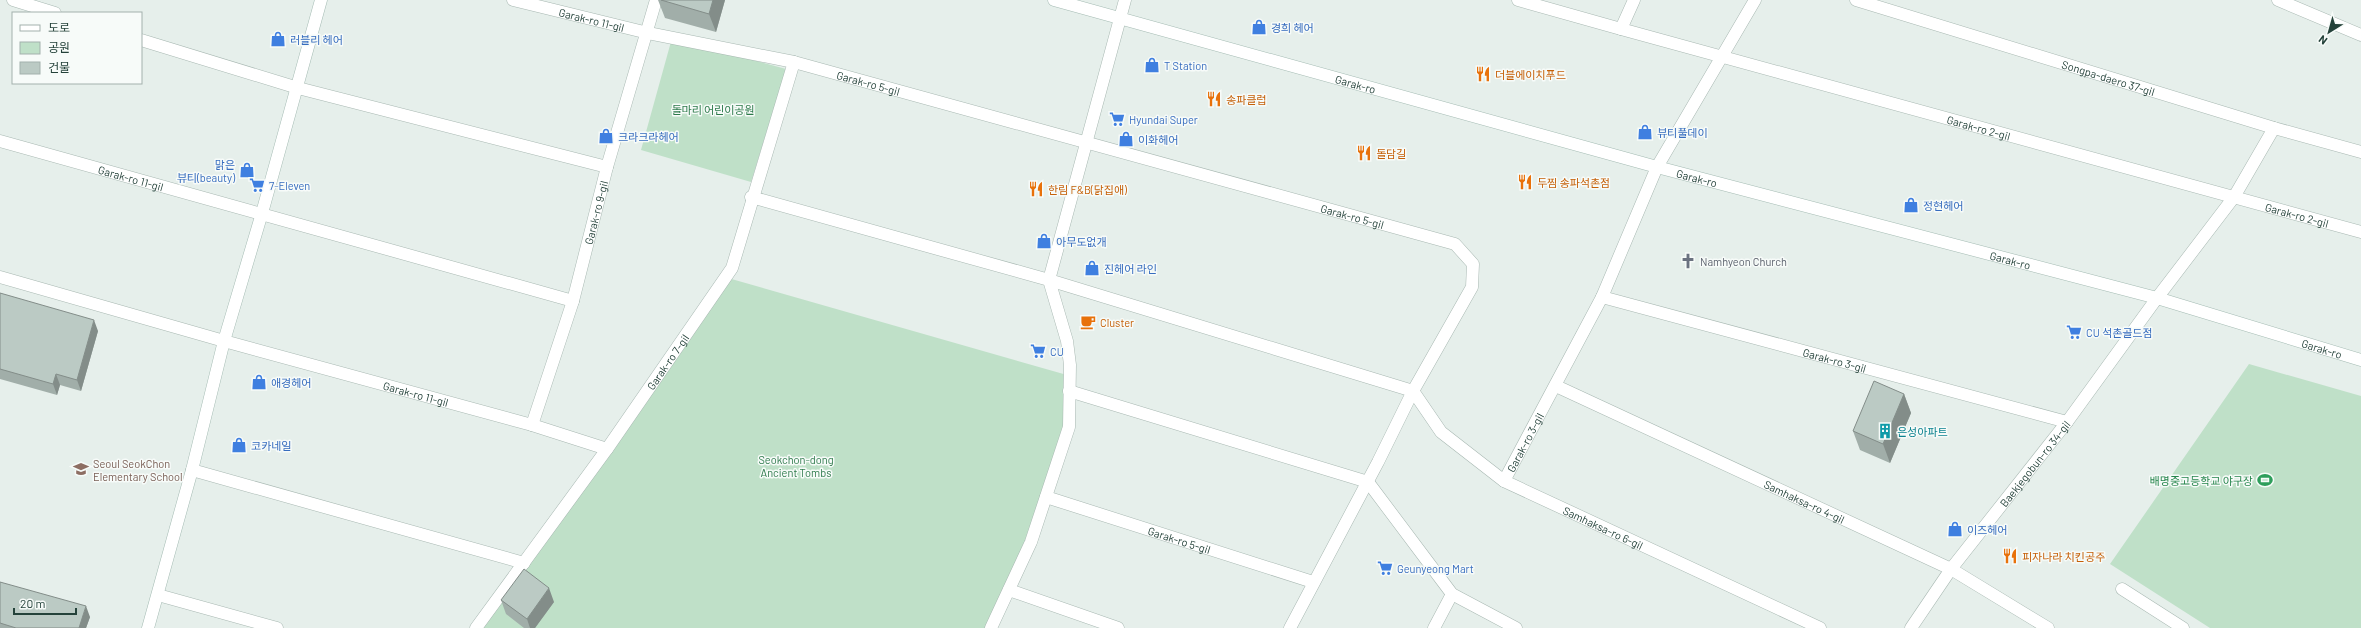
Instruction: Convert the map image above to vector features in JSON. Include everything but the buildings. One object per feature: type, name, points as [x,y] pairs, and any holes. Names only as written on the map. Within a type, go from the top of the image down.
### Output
[{"type":"street","points":[[13,0],[52,12]]},
{"type":"street","points":[[148,628],[192,470],[224,341],[298,88],[320,0]]},
{"type":"street","name":"Garak-ro 11-gil","points":[[513,0],[648,33]]},
{"type":"street","name":"Garak-ro 9-gil","points":[[532,425],[573,301],[607,167],[648,33],[656,0]]},
{"type":"street","name":"Garak-ro","points":[[1054,0],[1656,167],[2157,298],[2361,360]]},
{"type":"street","points":[[991,628],[1031,542],[1069,427],[1070,365],[1067,341],[1049,280],[1125,0]]},
{"type":"street","name":"Garak-ro 2-gil","points":[[1518,0],[2361,232]]},
{"type":"street","points":[[1621,29],[1634,0]]},
{"type":"street","points":[[1656,167],[1723,57],[1755,0]]},
{"type":"street","name":"Songpa-daero 37-gil","points":[[1856,0],[2274,128],[2361,152]]},
{"type":"street","points":[[2278,0],[2361,35]]},
{"type":"street","name":"Garak-ro 5-gil","points":[[648,33],[794,62],[1086,144],[1455,244],[1473,264],[1472,287],[1414,391],[1368,482],[1313,582],[1290,628]]},
{"type":"street","points":[[142,40],[298,88],[607,167]]},
{"type":"street","name":"Garak-ro 7-gil","points":[[476,628],[607,449],[732,268],[751,197],[794,62]]},
{"type":"street","points":[[2157,298],[2234,196],[2274,128]]},
{"type":"street","name":"Garak-ro 11-gil","points":[[0,141],[573,301]]},
{"type":"street","name":"Garak-ro 3-gil","points":[[1504,481],[1556,386],[1602,297],[1656,167]]},
{"type":"street","points":[[751,197],[1049,280],[1414,391]]},
{"type":"street","name":"Garak-ro 11-gil","points":[[0,277],[224,341],[532,425],[607,449]]},
{"type":"street","name":"Garak-ro 3-gil","points":[[1602,297],[2067,422]]},
{"type":"street","name":"Baekjegobun-ro 34-gil","points":[[1911,628],[1951,569],[2067,422],[2157,298]]},
{"type":"street","name":"Samhaksa-ro 4-gil","points":[[1556,386],[1951,569],[2048,628]]},
{"type":"street","points":[[1070,391],[1368,482],[1452,594],[1516,628]]},
{"type":"street","name":"Samhaksa-ro 6-gil","points":[[1414,391],[1441,432],[1504,481],[1820,628]]},
{"type":"street","points":[[192,470],[524,563]]},
{"type":"street","name":"Garak-ro 5-gil","points":[[1046,497],[1313,582]]},
{"type":"street","points":[[2122,589],[2183,628]]},
{"type":"street","points":[[1009,590],[1118,628]]},
{"type":"street","points":[[1434,628],[1452,594]]},
{"type":"street","points":[[158,595],[277,628]]},
{"type":"green space","name":"돌마리 어린이공원","points":[[672,38],[786,69],[751,182],[641,150]]},
{"type":"green space","name":"Seokchon-dong Ancient Tombs","points":[[728,278],[1067,375],[1065,427],[1026,542],[987,628],[476,628]]},
{"type":"green space","name":"배명중고등학교 야구장","points":[[2249,364],[2361,396],[2361,628],[2210,628],[2110,564]]},
{"type":"place","name":"경희 헤어","points":[[1259,27]]},
{"type":"place","name":"러블리 헤어","points":[[278,39]]},
{"type":"place","name":"T Station","points":[[1152,65]]},
{"type":"place","name":"더블에이치푸드","points":[[1483,74]]},
{"type":"place","name":"송파클럽","points":[[1214,99]]},
{"type":"place","name":"Hyundai Super","points":[[1117,119]]},
{"type":"place","name":"뷰티풀데이","points":[[1645,132]]},
{"type":"place","name":"크라크라헤어","points":[[606,136]]},
{"type":"place","name":"이화헤어","points":[[1126,139]]},
{"type":"place","name":"돌담길","points":[[1364,153]]},
{"type":"place","name":"맑은 뷰티(beauty)","points":[[247,170]]},
{"type":"place","name":"두찜 송파석촌점","points":[[1525,182]]},
{"type":"place","name":"7-Eleven","points":[[257,185]]},
{"type":"place","name":"한림 F&B(닭집애)","points":[[1036,189]]},
{"type":"place","name":"정현헤어","points":[[1911,205]]},
{"type":"place","name":"아무도없개","points":[[1044,241]]},
{"type":"place","name":"Namhyeon Church","points":[[1688,261]]},
{"type":"place","name":"진헤어 라인","points":[[1092,268]]},
{"type":"place","name":"Cluster","points":[[1088,322]]},
{"type":"place","name":"CU 석촌골드점","points":[[2074,332]]},
{"type":"place","name":"CU","points":[[1038,351]]},
{"type":"place","name":"애경헤어","points":[[259,382]]},
{"type":"place","name":"은성아파트","points":[[1885,431]]},
{"type":"place","name":"코카네일","points":[[239,445]]},
{"type":"place","name":"Seoul SeokChon Elementary School","points":[[81,469]]},
{"type":"place","name":"배명중고등학교 야구장","points":[[2265,480]]},
{"type":"place","name":"이즈헤어","points":[[1955,529]]},
{"type":"place","name":"피자나라 치킨공주","points":[[2010,556]]},
{"type":"place","name":"Geunyeong Mart","points":[[1385,568]]}]
